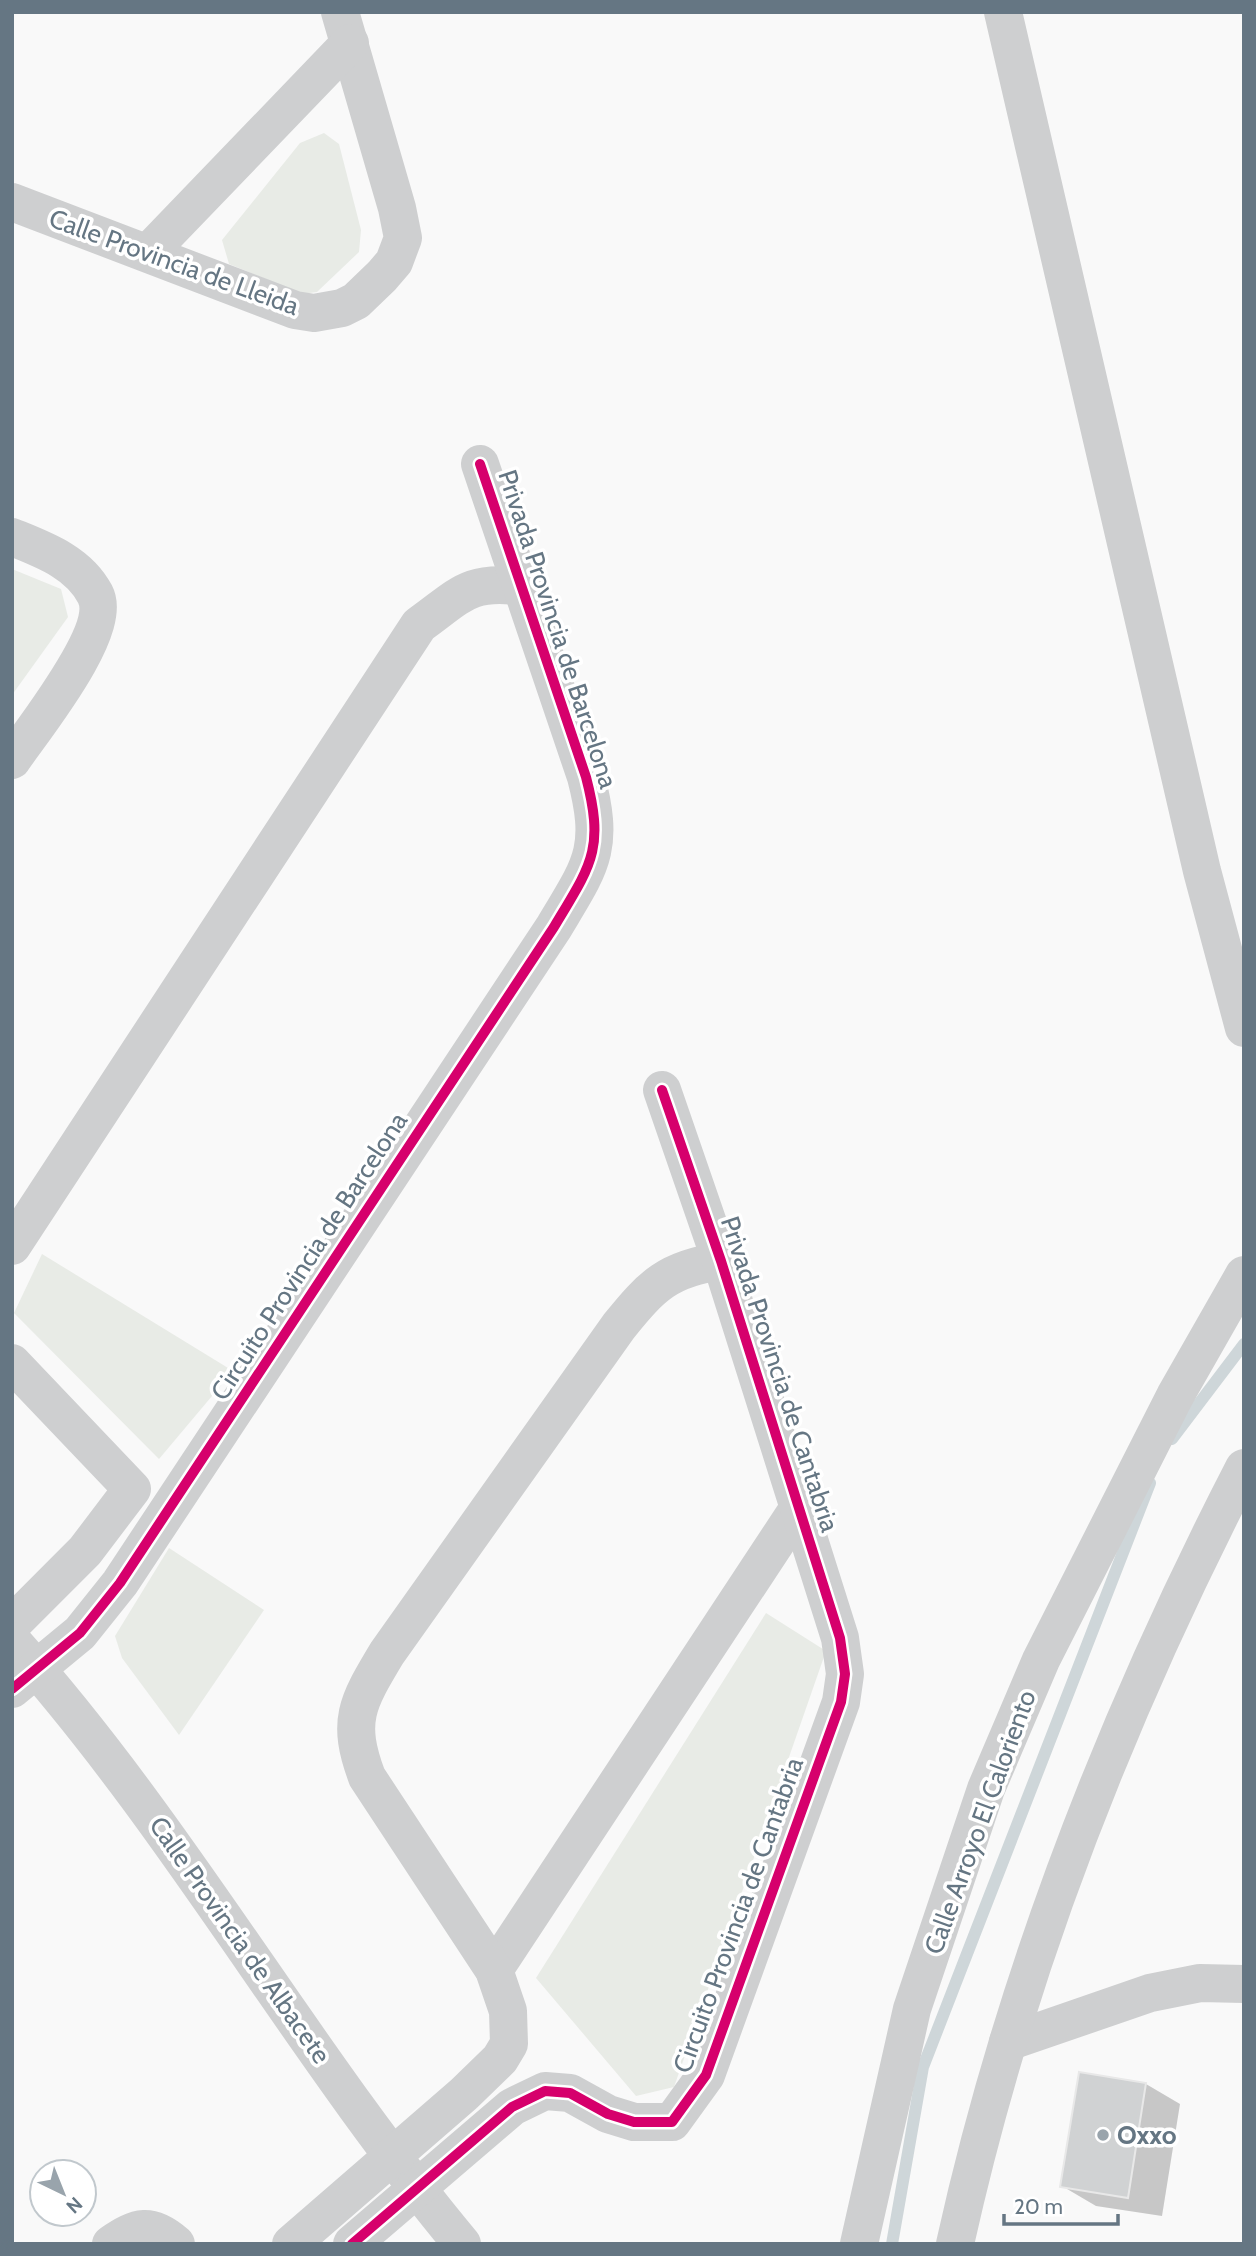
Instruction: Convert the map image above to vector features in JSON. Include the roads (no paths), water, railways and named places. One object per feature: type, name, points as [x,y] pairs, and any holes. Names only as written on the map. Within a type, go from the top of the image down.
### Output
[{"type":"street","points":[[1003,12],[1202,871],[1244,1028]]},
{"type":"street","points":[[148,253],[345,27]]},
{"type":"street","name":"Calle Provincia de Lleida","points":[[12,202],[295,310],[329,312],[355,301],[382,276],[400,250],[402,226],[345,27]]},
{"type":"street","name":"Privada Provincia de Barcelona","points":[[480,464],[586,777],[596,826],[595,849]]},
{"type":"street","points":[[12,537],[64,560],[81,575],[97,597],[97,621],[88,644],[12,760]]},
{"type":"street","points":[[12,1246],[419,625],[458,594],[479,585],[523,587]]},
{"type":"street","name":"Circuito Provincia de Barcelona","points":[[20,1666],[80,1633],[120,1583],[554,927],[580,883],[595,849]]},
{"type":"street","name":"Privada Provincia de Cantabria","points":[[662,1090],[721,1261],[800,1506],[840,1638],[845,1674]]},
{"type":"street","points":[[290,2244],[500,2059],[509,2044],[508,2011],[494,1970],[367,1777],[356,1749],[354,1719],[367,1686],[387,1653],[645,1293],[665,1276],[692,1266],[721,1261]]},
{"type":"street","name":"Calle Arroyo El Caloriento","points":[[859,2244],[912,2009],[986,1789],[1047,1647],[1175,1396],[1244,1275]]},
{"type":"street","points":[[12,1363],[132,1489],[154,1504],[172,1505]]},
{"type":"street","points":[[956,2244],[976,2150],[1008,2042],[1080,1826],[1200,1554],[1244,1468]]},
{"type":"street","points":[[12,1624],[85,1551],[132,1489]]},
{"type":"street","points":[[494,1970],[800,1506]]},
{"type":"street","name":"Calle Provincia de Albacete","points":[[20,1666],[146,1805],[391,2157],[462,2244]]},
{"type":"street","name":"Circuito Provincia de Cantabria","points":[[416,2189],[512,2107],[545,2091],[570,2093],[608,2114],[634,2122],[672,2122],[706,2075],[841,1702],[845,1674]]},
{"type":"street","points":[[1008,2042],[1150,1993],[1200,1983],[1244,1984]]},
{"type":"street","points":[[352,2244],[416,2189]]},
{"type":"street","points":[[111,2244],[142,2228],[160,2230],[176,2244]]},
{"type":"waterway","points":[[1172,1439],[1244,1344]]},
{"type":"waterway","points":[[892,2244],[923,2067],[1150,1483]]},
{"type":"place","name":"Oxxo","points":[[1103,2135]]}]
